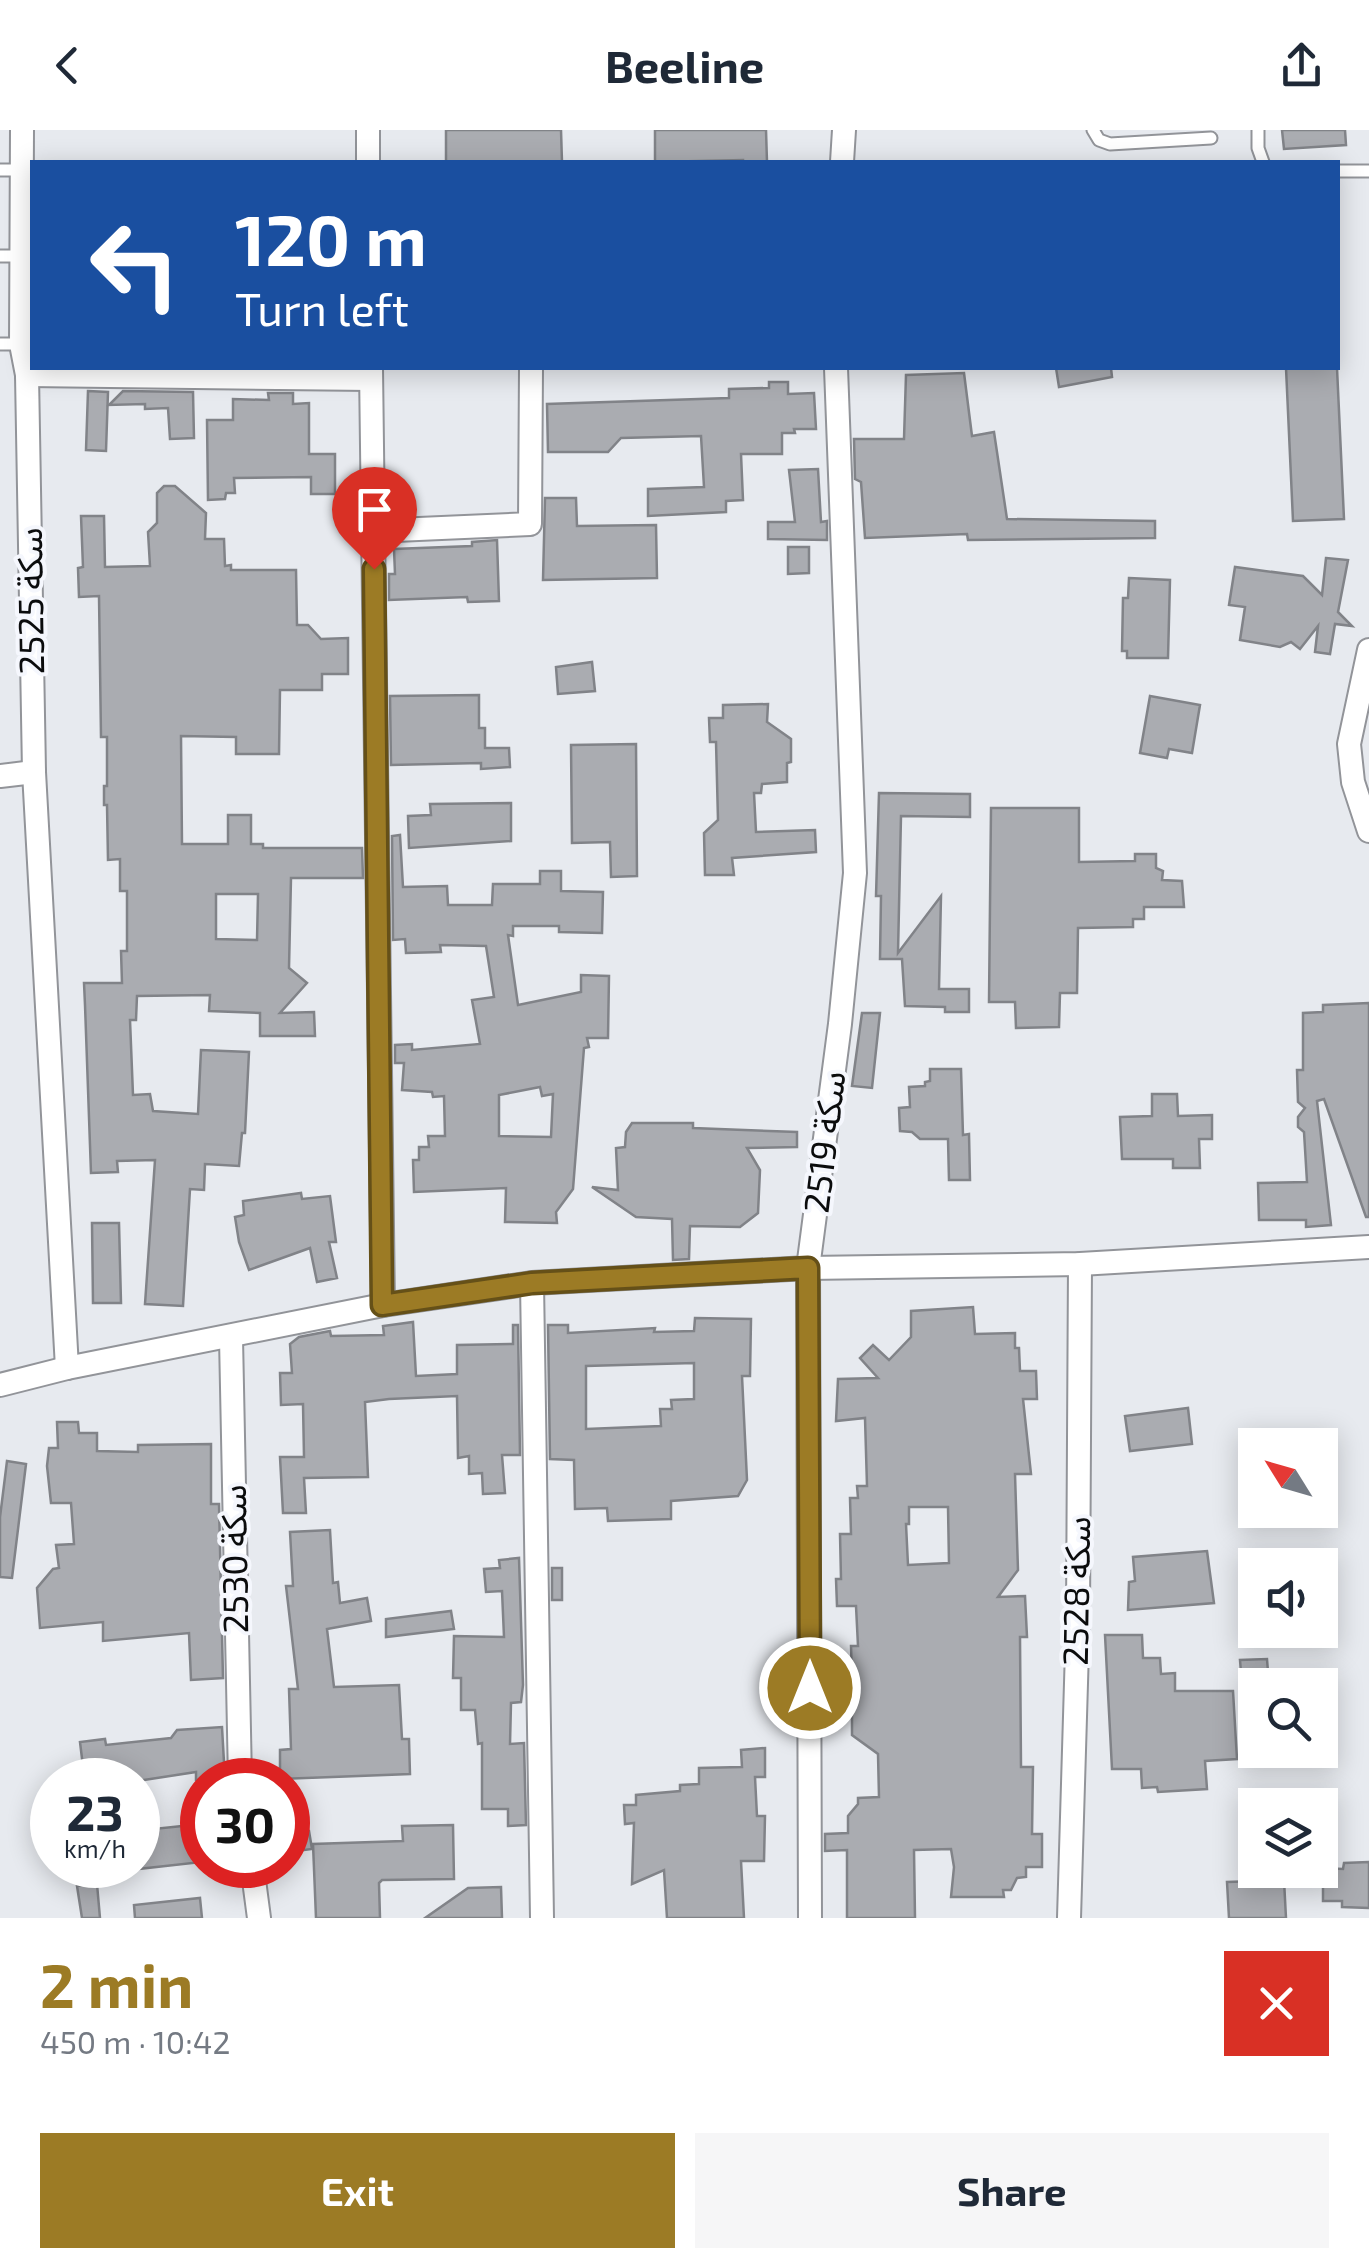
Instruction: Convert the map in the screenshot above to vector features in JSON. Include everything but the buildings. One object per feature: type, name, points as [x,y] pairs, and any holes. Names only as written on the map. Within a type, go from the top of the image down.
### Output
[{"type":"street","name":"سكة 2525","points":[[22,130],[11,170],[10,344],[27,375],[34,772],[67,1368]]},
{"type":"street","points":[[368,130],[368,160]]},
{"type":"street","points":[[842,160],[844,130]]},
{"type":"street","points":[[373,530],[530,524],[531,370]]},
{"type":"street","name":"سكة 2519","points":[[810,1918],[808,1268],[855,873],[836,370]]},
{"type":"street","points":[[27,375],[371,374],[382,1305]]},
{"type":"street","points":[[1369,650],[1349,744],[1353,782],[1369,830]]},
{"type":"street","points":[[0,776],[34,772]]},
{"type":"street","points":[[0,1384],[382,1305],[532,1283],[808,1268],[1080,1264],[1369,1246]]},
{"type":"street","name":"سكة 2528","points":[[1069,1918],[1078,1616],[1080,1264]]},
{"type":"street","points":[[532,1283],[542,1918]]},
{"type":"street","name":"سكة 2530","points":[[230,1338],[240,1758]]},
{"type":"street","points":[[255,1888],[259,1918]]},
{"type":"lane","points":[[1093,130],[1099,140],[1110,144],[1211,138]]},
{"type":"lane","points":[[1258,130],[1258,148],[1263,160]]},
{"type":"lane","points":[[1340,171],[1369,171]]},
{"type":"route","points":[[374,569],[382,1305],[532,1283],[808,1268],[810,1688]]}]
